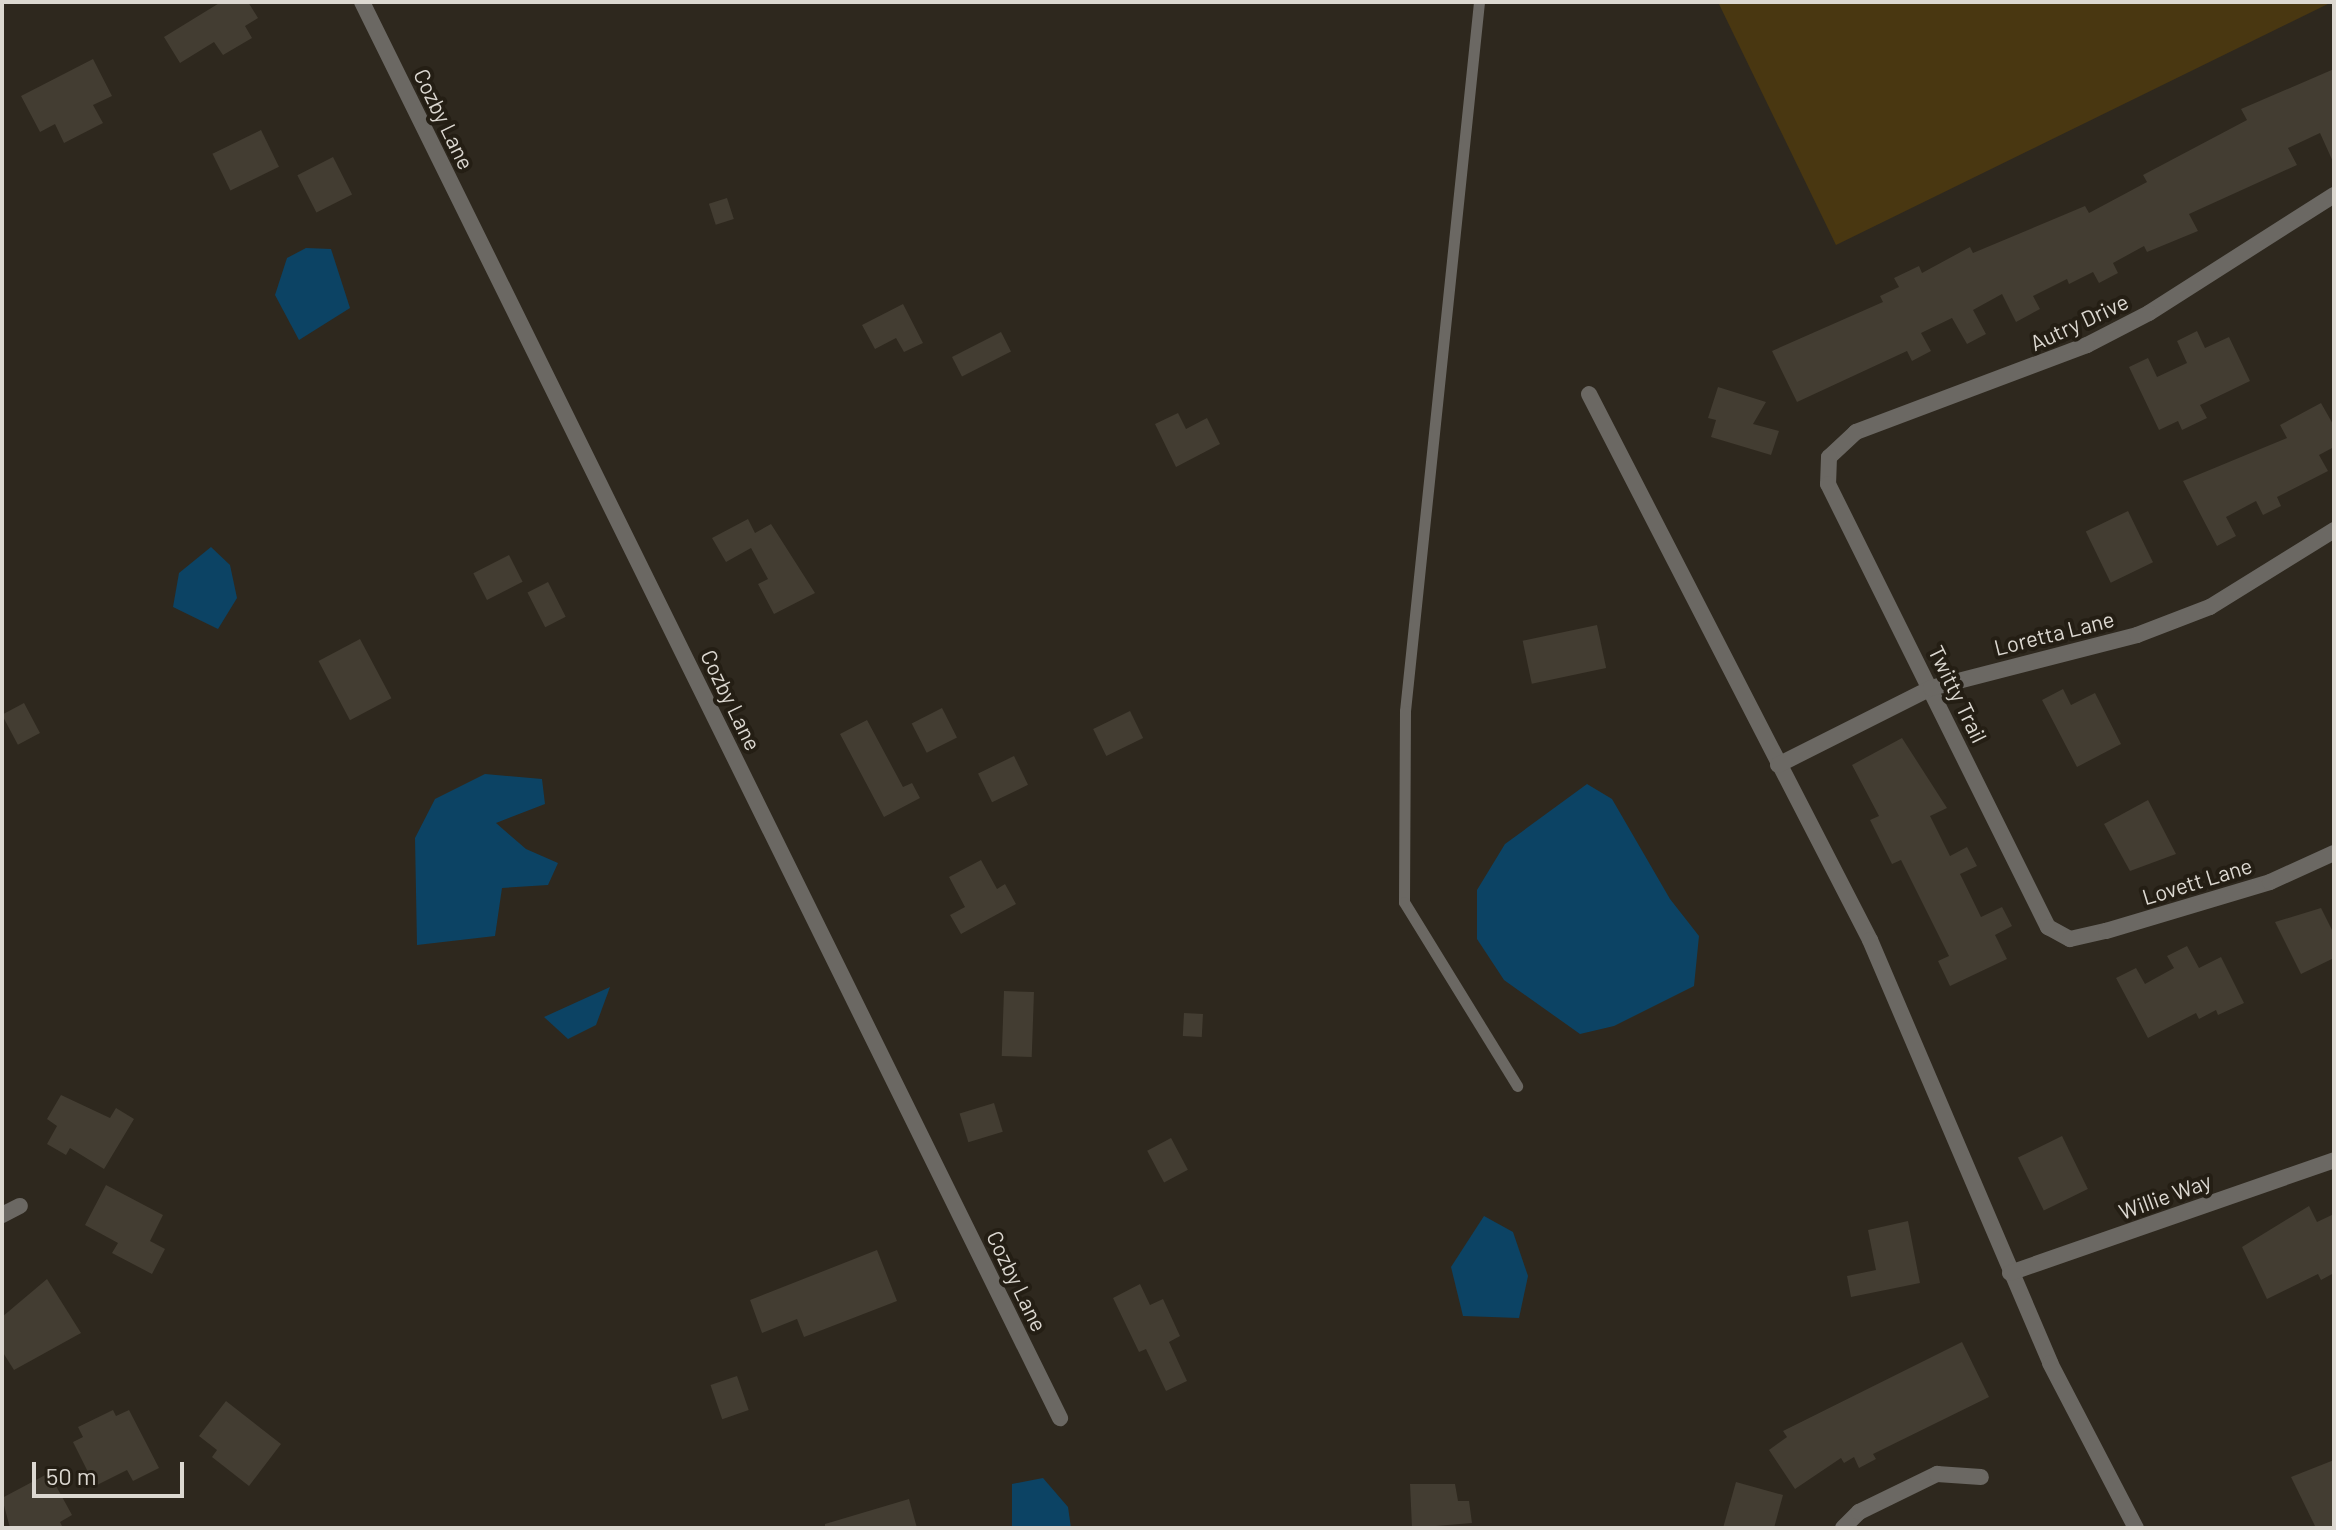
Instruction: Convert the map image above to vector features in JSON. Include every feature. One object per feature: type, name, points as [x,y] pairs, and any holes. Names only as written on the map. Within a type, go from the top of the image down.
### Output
[{"type":"street","name":"Cozby Lane","points":[[362,2],[1060,1418]]},
{"type":"street","name":"Autry Drive","points":[[1829,457],[1856,432],[2036,367],[2149,313],[2334,195]]},
{"type":"street","points":[[1589,394],[1870,940],[2010,1273],[2136,1528]]},
{"type":"street","name":"Twitty Trail","points":[[1829,457],[1828,484],[2048,927],[2070,939]]},
{"type":"street","name":"Loretta Lane","points":[[1778,765],[1931,688],[2137,635],[2210,607],[2334,530]]},
{"type":"street","name":"Lovett Lane","points":[[2070,939],[2191,907],[2334,853]]},
{"type":"street","name":"Willie Way","points":[[2010,1273],[2334,1160]]},
{"type":"street","points":[[2,1215],[20,1206]]},
{"type":"street","points":[[1843,1528],[1859,1512],[1937,1474],[1981,1477]]},
{"type":"lane","points":[[1479,2],[1406,696],[1404,902],[1517,1086]]},
{"type":"shaded area","points":[[1718,2],[2332,2],[1836,245]]},
{"type":"water","points":[[306,248],[331,249],[350,308],[299,340],[275,295],[287,258]]},
{"type":"water","points":[[211,547],[230,565],[237,598],[218,629],[173,607],[179,573]]},
{"type":"water","points":[[485,774],[542,779],[545,804],[496,823],[526,849],[558,863],[548,885],[502,888],[495,936],[417,945],[415,838],[435,799]]},
{"type":"water","points":[[1587,784],[1612,799],[1670,899],[1699,936],[1694,986],[1614,1026],[1580,1034],[1504,980],[1477,939],[1477,890],[1505,844]]},
{"type":"water","points":[[610,987],[596,1025],[568,1039],[544,1017]]},
{"type":"water","points":[[1484,1216],[1513,1232],[1528,1276],[1519,1318],[1463,1316],[1451,1267]]},
{"type":"water","points":[[1043,1478],[1068,1507],[1071,1528],[1012,1528],[1012,1484]]},
{"type":"building","points":[[221,2],[248,2],[258,18],[245,26],[252,38],[223,55],[214,42],[180,63],[164,37]]},
{"type":"building","points":[[93,59],[112,96],[93,105],[103,123],[64,143],[55,124],[40,132],[21,96]]},
{"type":"building","points":[[2334,69],[2334,164],[2320,133],[2288,148],[2297,165],[2189,214],[2198,231],[2147,252],[2144,246],[2113,263],[2118,273],[2099,283],[2093,272],[2069,284],[2067,279],[2033,296],[2040,309],[2016,322],[2002,294],[1973,310],[1986,334],[1967,344],[1952,318],[1921,333],[1931,351],[1912,361],[1907,351],[1797,402],[1772,351],[1883,302],[1880,296],[1899,287],[1894,278],[1919,266],[1922,273],[1970,247],[1973,253],[2085,206],[2089,213],[2147,182],[2143,175],[2247,120],[2241,109]]},
{"type":"building","points":[[261,130],[279,167],[230,191],[212,154]]},
{"type":"building","points":[[333,157],[352,194],[316,213],[297,175]]},
{"type":"building","points":[[727,198],[734,219],[716,225],[709,204]]},
{"type":"building","points":[[903,304],[923,343],[904,352],[896,338],[875,349],[862,325]]},
{"type":"building","points":[[2197,331],[2205,348],[2229,337],[2250,381],[2200,405],[2207,418],[2182,430],[2178,421],[2159,430],[2129,367],[2148,358],[2157,377],[2187,363],[2177,341]]},
{"type":"building","points":[[1001,332],[1011,352],[962,377],[952,357]]},
{"type":"building","points":[[1718,387],[1766,402],[1753,424],[1779,431],[1771,455],[1711,437],[1716,420],[1708,418]]},
{"type":"building","points":[[2321,403],[2334,426],[2334,447],[2319,455],[2328,471],[2277,497],[2281,506],[2263,515],[2256,501],[2226,517],[2236,536],[2217,546],[2183,481],[2287,438],[2280,425]]},
{"type":"building","points":[[1178,413],[1186,429],[1207,418],[1220,444],[1176,467],[1155,424]]},
{"type":"building","points":[[2128,511],[2153,562],[2111,583],[2086,532]]},
{"type":"building","points":[[748,519],[755,533],[771,524],[815,593],[774,614],[758,584],[768,579],[751,548],[726,562],[712,538]]},
{"type":"building","points":[[509,555],[523,582],[487,600],[473,573]]},
{"type":"building","points":[[548,582],[566,617],[545,627],[528,592]]},
{"type":"building","points":[[1597,625],[1606,668],[1532,684],[1523,641]]},
{"type":"building","points":[[360,639],[391,698],[350,720],[319,661]]},
{"type":"building","points":[[2063,689],[2071,705],[2095,693],[2121,744],[2077,767],[2042,700]]},
{"type":"building","points":[[24,703],[40,733],[18,745],[2,715]]},
{"type":"building","points":[[942,708],[957,737],[927,753],[912,723]]},
{"type":"building","points":[[1130,711],[1143,738],[1106,756],[1093,729]]},
{"type":"building","points":[[867,720],[903,787],[912,783],[920,798],[884,817],[840,734]]},
{"type":"building","points":[[1902,738],[1947,808],[1930,816],[1950,856],[1967,847],[1977,866],[1960,874],[1981,917],[2002,907],[2012,926],[1995,935],[2007,959],[1950,986],[1938,961],[1949,956],[1901,860],[1892,864],[1870,820],[1879,816],[1852,765]]},
{"type":"building","points":[[1014,756],[1028,785],[992,802],[978,774]]},
{"type":"building","points":[[2148,800],[2176,854],[2130,871],[2104,824]]},
{"type":"building","points":[[981,860],[997,889],[1005,884],[1016,904],[961,934],[950,915],[965,907],[949,877]]},
{"type":"building","points":[[2321,908],[2334,934],[2334,958],[2301,974],[2275,922]]},
{"type":"building","points":[[2187,946],[2199,968],[2221,957],[2244,1003],[2218,1015],[2216,1010],[2199,1019],[2196,1013],[2148,1038],[2116,978],[2136,968],[2145,984],[2174,968],[2167,956]]},
{"type":"building","points":[[1004,991],[1034,992],[1032,1057],[1002,1056]]},
{"type":"building","points":[[1184,1013],[1203,1014],[1202,1037],[1183,1036]]},
{"type":"building","points":[[61,1095],[110,1118],[116,1108],[134,1119],[104,1169],[70,1148],[66,1155],[47,1144],[57,1126],[47,1119]]},
{"type":"building","points":[[994,1103],[1003,1132],[968,1142],[960,1114]]},
{"type":"building","points":[[2062,1136],[2088,1189],[2044,1211],[2018,1157]]},
{"type":"building","points":[[1171,1138],[1188,1170],[1164,1182],[1147,1151]]},
{"type":"building","points":[[106,1185],[163,1215],[150,1241],[165,1249],[152,1274],[112,1253],[118,1243],[85,1225]]},
{"type":"building","points":[[2309,1206],[2317,1222],[2334,1214],[2334,1273],[2321,1280],[2318,1274],[2267,1299],[2242,1247]]},
{"type":"building","points":[[1908,1221],[1920,1283],[1851,1297],[1847,1276],[1876,1270],[1868,1230]]},
{"type":"building","points":[[877,1250],[897,1301],[804,1337],[797,1319],[762,1333],[750,1300]]},
{"type":"building","points":[[47,1279],[81,1333],[14,1370],[2,1351],[2,1317]]},
{"type":"building","points":[[1140,1284],[1150,1305],[1163,1299],[1180,1336],[1169,1342],[1187,1381],[1166,1391],[1146,1349],[1139,1352],[1113,1298]]},
{"type":"building","points":[[1962,1342],[1989,1397],[1873,1454],[1876,1459],[1859,1468],[1854,1457],[1844,1463],[1841,1458],[1795,1489],[1769,1450],[1787,1437],[1783,1431]]},
{"type":"building","points":[[737,1376],[749,1410],[722,1419],[711,1385]]},
{"type":"building","points":[[226,1401],[281,1444],[249,1486],[212,1457],[217,1450],[199,1436]]},
{"type":"building","points":[[113,1410],[116,1416],[129,1410],[159,1468],[133,1481],[127,1470],[95,1486],[73,1442],[83,1437],[78,1427]]},
{"type":"building","points":[[2334,1460],[2334,1528],[2316,1528],[2291,1477]]},
{"type":"building","points":[[49,1473],[72,1515],[60,1522],[63,1528],[10,1528],[2,1498]]},
{"type":"building","points":[[1736,1482],[1783,1495],[1774,1528],[1723,1528]]},
{"type":"building","points":[[1410,1484],[1455,1484],[1458,1501],[1469,1501],[1472,1523],[1412,1528]]},
{"type":"building","points":[[909,1499],[917,1528],[825,1528],[825,1524]]}]
